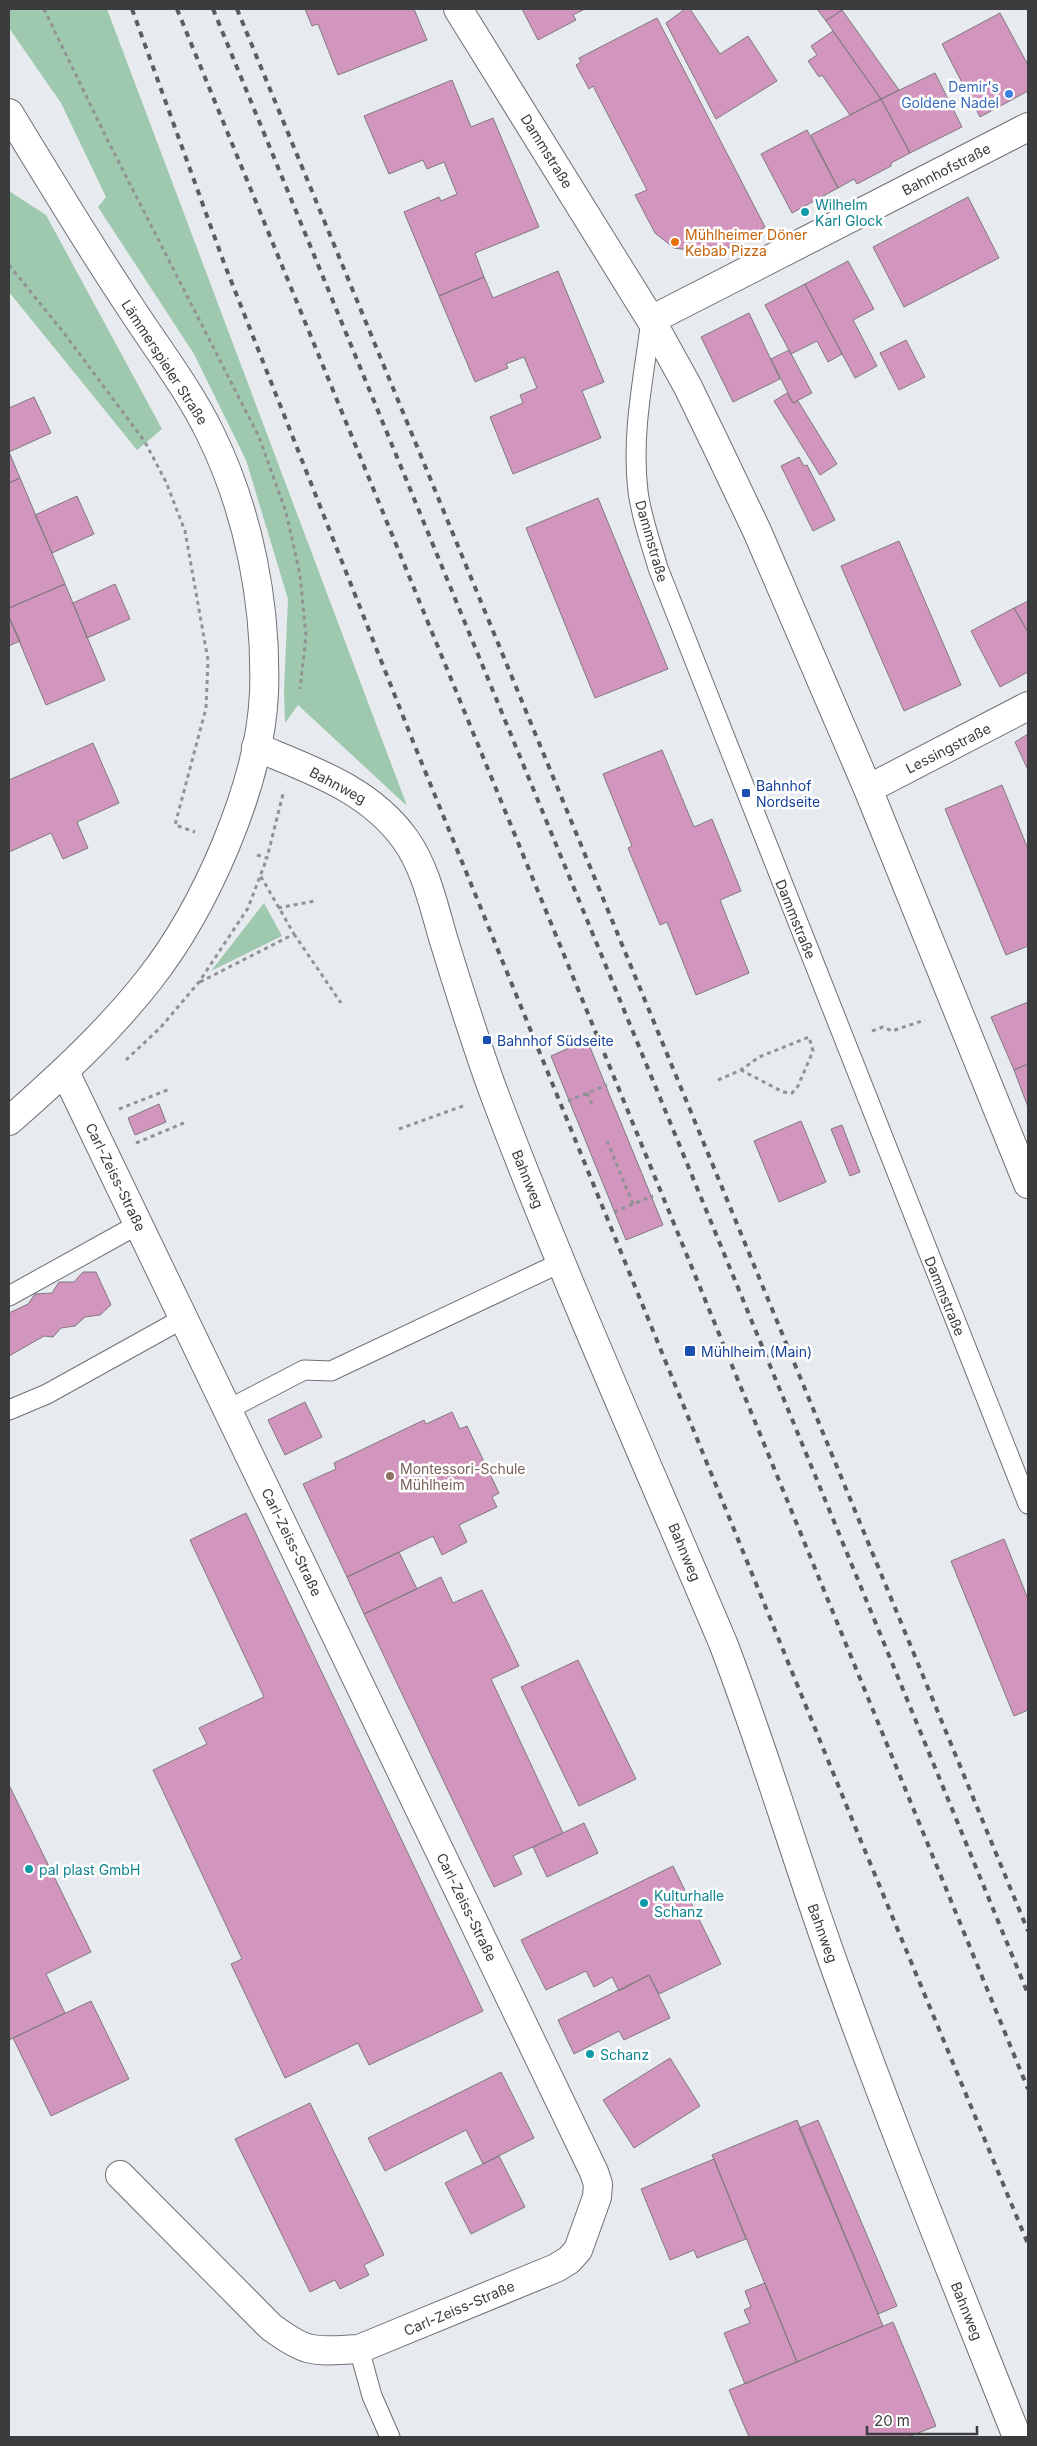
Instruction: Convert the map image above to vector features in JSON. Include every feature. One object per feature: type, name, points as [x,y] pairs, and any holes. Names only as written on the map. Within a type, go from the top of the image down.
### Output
[{"type":"street","name":"Dammstraße","points":[[458,9],[651,320],[688,387],[757,531],[868,789],[1028,1184]]},
{"type":"street","name":"Lämmerspieler Straße","points":[[9,113],[127,303],[194,405],[221,460],[250,546],[258,588],[264,640],[264,695],[256,747],[242,800],[226,844],[205,889],[177,938],[149,980],[99,1037],[65,1072],[9,1121]]},
{"type":"street","name":"Bahnhofstraße","points":[[651,320],[1028,127]]},
{"type":"street","name":"Lessingstraße","points":[[868,789],[1028,706]]},
{"type":"street","name":"Bahnweg","points":[[256,747],[343,785],[364,797],[380,810],[408,842],[429,892],[465,1009],[494,1093],[562,1262],[726,1651],[807,1889],[889,2115],[1017,2437]]},
{"type":"street","name":"Carl-Zeiss-Straße","points":[[65,1072],[594,2172],[598,2184],[597,2197],[578,2250],[569,2260],[556,2268],[359,2349],[328,2352],[309,2350],[295,2345],[271,2327],[120,2176]]},
{"type":"lane","name":"Dammstraße","points":[[651,320],[639,403],[636,466],[638,492],[658,568],[1028,1504]]},
{"type":"lane","points":[[9,1296],[139,1224]]},
{"type":"lane","points":[[228,1409],[304,1370],[332,1371],[562,1262]]},
{"type":"lane","points":[[9,1410],[47,1394],[184,1318]]},
{"type":"lane","points":[[359,2349],[372,2396],[390,2437]]},
{"type":"path","points":[[9,265],[64,333],[145,442],[166,482],[185,531],[208,660],[206,708],[175,825],[226,844]]},
{"type":"path","points":[[260,875],[294,934],[341,1003]]},
{"type":"path","points":[[278,908],[315,901]]},
{"type":"path","points":[[199,982],[294,934]]},
{"type":"path","points":[[892,1031],[916,1024]]},
{"type":"path","points":[[718,1080],[741,1070],[759,1057],[809,1037],[813,1051],[798,1086],[792,1093],[776,1088],[741,1070]]},
{"type":"path","points":[[568,1101],[606,1085]]},
{"type":"path","points":[[88,1120],[170,1089]]},
{"type":"path","points":[[586,1093],[593,1107]]},
{"type":"path","points":[[399,1129],[465,1105]]},
{"type":"path","points":[[105,1155],[186,1122]]},
{"type":"path","points":[[607,1141],[633,1204]]},
{"type":"path","points":[[614,1212],[653,1196]]},
{"type":"green space","points":[[9,9],[107,9],[407,806],[298,705],[285,723],[284,691],[288,599],[246,460],[194,354],[98,207],[106,197],[61,103],[9,28]]},
{"type":"green space","points":[[9,191],[46,215],[162,429],[137,450],[9,292]]},
{"type":"green space","points":[[264,903],[282,936],[211,971]]},
{"type":"building","points":[[305,9],[414,9],[427,40],[338,75],[318,24],[312,26]]},
{"type":"building","points":[[522,9],[585,9],[573,15],[576,20],[538,40]]},
{"type":"building","points":[[685,9],[690,9],[720,54],[748,36],[777,81],[716,119],[666,23]]},
{"type":"building","points":[[817,9],[843,9],[826,21]]},
{"type":"building","points":[[842,10],[899,90],[881,99],[826,21]]},
{"type":"building","points":[[1000,13],[1028,65],[1028,91],[980,117],[942,44]]},
{"type":"building","points":[[657,18],[765,227],[718,254],[674,248],[655,233],[635,195],[647,190],[593,86],[589,89],[576,65],[581,62],[579,58]]},
{"type":"building","points":[[833,31],[881,99],[850,115],[822,75],[819,77],[808,61],[817,55],[811,46]]},
{"type":"building","points":[[935,73],[962,127],[910,153],[881,99]]},
{"type":"building","points":[[452,80],[471,127],[493,118],[539,227],[475,253],[484,277],[439,296],[404,212],[439,197],[441,201],[457,194],[444,162],[427,169],[423,160],[389,174],[364,116]]},
{"type":"building","points":[[881,99],[910,153],[891,163],[891,166],[857,184],[854,179],[838,188],[811,135]]},
{"type":"building","points":[[807,130],[838,188],[792,213],[761,154]]},
{"type":"building","points":[[968,197],[999,258],[904,307],[873,247]]},
{"type":"building","points":[[848,261],[874,309],[853,320],[877,366],[855,378],[805,284]]},
{"type":"building","points":[[558,271],[604,382],[582,391],[601,438],[513,474],[490,417],[523,403],[520,395],[537,388],[524,357],[506,364],[508,368],[475,382],[439,296],[484,277],[493,298]]},
{"type":"building","points":[[805,284],[842,354],[828,362],[817,341],[791,354],[765,305]]},
{"type":"building","points":[[749,313],[780,379],[733,402],[701,337]]},
{"type":"building","points":[[906,340],[925,377],[899,390],[880,353]]},
{"type":"building","points":[[789,350],[812,393],[793,403],[771,359]]},
{"type":"building","points":[[787,393],[793,403],[798,401],[837,464],[820,475],[774,401]]},
{"type":"building","points":[[34,397],[51,433],[9,452],[9,408]]},
{"type":"building","points":[[9,452],[20,478],[9,483]]},
{"type":"building","points":[[799,457],[804,466],[807,465],[835,520],[813,531],[781,466]]},
{"type":"building","points":[[20,478],[65,584],[9,608],[9,483]]},
{"type":"building","points":[[77,496],[94,534],[52,553],[35,515]]},
{"type":"building","points":[[598,498],[668,669],[595,698],[526,528]]},
{"type":"building","points":[[899,541],[961,685],[904,711],[841,566]]},
{"type":"building","points":[[65,584],[105,680],[46,705],[9,617],[9,608]]},
{"type":"building","points":[[115,584],[130,619],[87,638],[73,603]]},
{"type":"building","points":[[1028,601],[1028,632],[1014,608]]},
{"type":"building","points":[[1014,608],[1028,632],[1028,672],[1000,687],[971,631]]},
{"type":"building","points":[[9,617],[20,641],[9,646]]},
{"type":"building","points":[[1028,734],[1028,770],[1015,742]]},
{"type":"building","points":[[93,743],[119,803],[77,822],[88,848],[63,859],[51,833],[9,852],[9,780]]},
{"type":"building","points":[[662,750],[694,827],[712,819],[741,891],[720,900],[749,973],[696,995],[667,922],[660,925],[628,848],[632,846],[603,774]]},
{"type":"building","points":[[1002,785],[1028,849],[1028,946],[1006,955],[945,809]]},
{"type":"building","points":[[1028,1002],[1028,1064],[1014,1070],[991,1017]]},
{"type":"building","points":[[587,1040],[663,1225],[626,1240],[551,1056]]},
{"type":"building","points":[[1028,1064],[1028,1107],[1014,1070]]},
{"type":"building","points":[[159,1104],[166,1122],[135,1135],[128,1118]]},
{"type":"building","points":[[801,1121],[826,1182],[779,1202],[754,1141]]},
{"type":"building","points":[[842,1125],[860,1172],[850,1176],[831,1129]]},
{"type":"building","points":[[83,1272],[96,1272],[111,1305],[100,1315],[85,1317],[75,1326],[61,1328],[53,1337],[44,1336],[9,1356],[9,1313],[28,1304],[35,1294],[52,1293],[59,1282],[74,1282]]},
{"type":"building","points":[[305,1402],[322,1437],[285,1455],[268,1420]]},
{"type":"building","points":[[452,1412],[460,1429],[467,1426],[499,1493],[492,1497],[497,1507],[459,1525],[467,1542],[442,1555],[433,1536],[347,1577],[303,1484],[336,1469],[334,1463],[424,1420],[426,1424]]},
{"type":"building","points":[[246,1513],[483,2011],[369,2065],[358,2043],[285,2078],[231,1964],[242,1959],[153,1770],[207,1744],[199,1728],[264,1697],[190,1540]]},
{"type":"building","points":[[1004,1539],[1028,1599],[1028,1710],[1014,1716],[951,1561]]},
{"type":"building","points":[[399,1552],[417,1589],[364,1614],[347,1577]]},
{"type":"building","points":[[441,1577],[453,1603],[482,1590],[519,1666],[491,1679],[563,1833],[513,1856],[522,1874],[494,1887],[364,1614]]},
{"type":"building","points":[[578,1660],[636,1779],[579,1806],[521,1687]]},
{"type":"building","name":"pal plast GmbH","points":[[9,1785],[91,1952],[46,1974],[65,2013],[9,2040]]},
{"type":"building","points":[[584,1823],[598,1853],[547,1877],[533,1847]]},
{"type":"building","name":"Kulturhalle Schanz","points":[[673,1866],[721,1964],[659,1994],[649,1975],[619,1991],[612,1977],[594,1987],[586,1971],[546,1990],[521,1940]]},
{"type":"building","points":[[649,1975],[670,2018],[624,2040],[619,2031],[574,2054],[558,2020]]},
{"type":"building","points":[[91,2001],[129,2079],[51,2116],[13,2038]]},
{"type":"building","points":[[670,2058],[700,2106],[634,2148],[603,2100]]},
{"type":"building","points":[[501,2072],[534,2138],[483,2164],[466,2130],[385,2171],[368,2138]]},
{"type":"building","points":[[310,2103],[384,2255],[364,2265],[369,2275],[340,2289],[335,2280],[310,2292],[235,2139]]},
{"type":"building","points":[[797,2120],[883,2326],[797,2362],[712,2155]]},
{"type":"building","points":[[818,2120],[897,2306],[878,2314],[799,2128]]},
{"type":"building","points":[[499,2156],[525,2207],[471,2234],[445,2183]]},
{"type":"building","points":[[714,2159],[746,2239],[697,2258],[694,2250],[670,2260],[641,2189]]},
{"type":"building","points":[[765,2283],[797,2362],[745,2384],[724,2333],[750,2323],[744,2310],[751,2307],[745,2291]]},
{"type":"building","points":[[893,2322],[936,2426],[908,2437],[749,2437],[729,2390]]},
{"type":"railway","points":[[132,9],[224,263],[414,744],[856,1829],[1028,2244]]},
{"type":"railway","points":[[177,9],[1028,2089]]},
{"type":"railway","points":[[213,9],[1028,1994]]},
{"type":"railway","points":[[237,9],[1028,1931]]},
{"type":"place","name":"Demir's Goldene Nadel","points":[[1009,94]]},
{"type":"place","name":"Wilhelm Karl Glock","points":[[805,212]]},
{"type":"place","name":"Mühlheimer Döner Kebab Pizza","points":[[675,242]]},
{"type":"place","name":"Bahnhof Nordseite","points":[[746,793]]},
{"type":"place","name":"Bahnhof Südseite","points":[[487,1040]]},
{"type":"place","name":"Mühlheim (Main)","points":[[690,1351]]},
{"type":"place","name":"Montessori-Schule Mühlheim","points":[[390,1476]]},
{"type":"place","name":"pal plast GmbH","points":[[29,1869]]},
{"type":"place","name":"Kulturhalle Schanz","points":[[644,1903]]},
{"type":"place","name":"Schanz","points":[[590,2054]]}]
